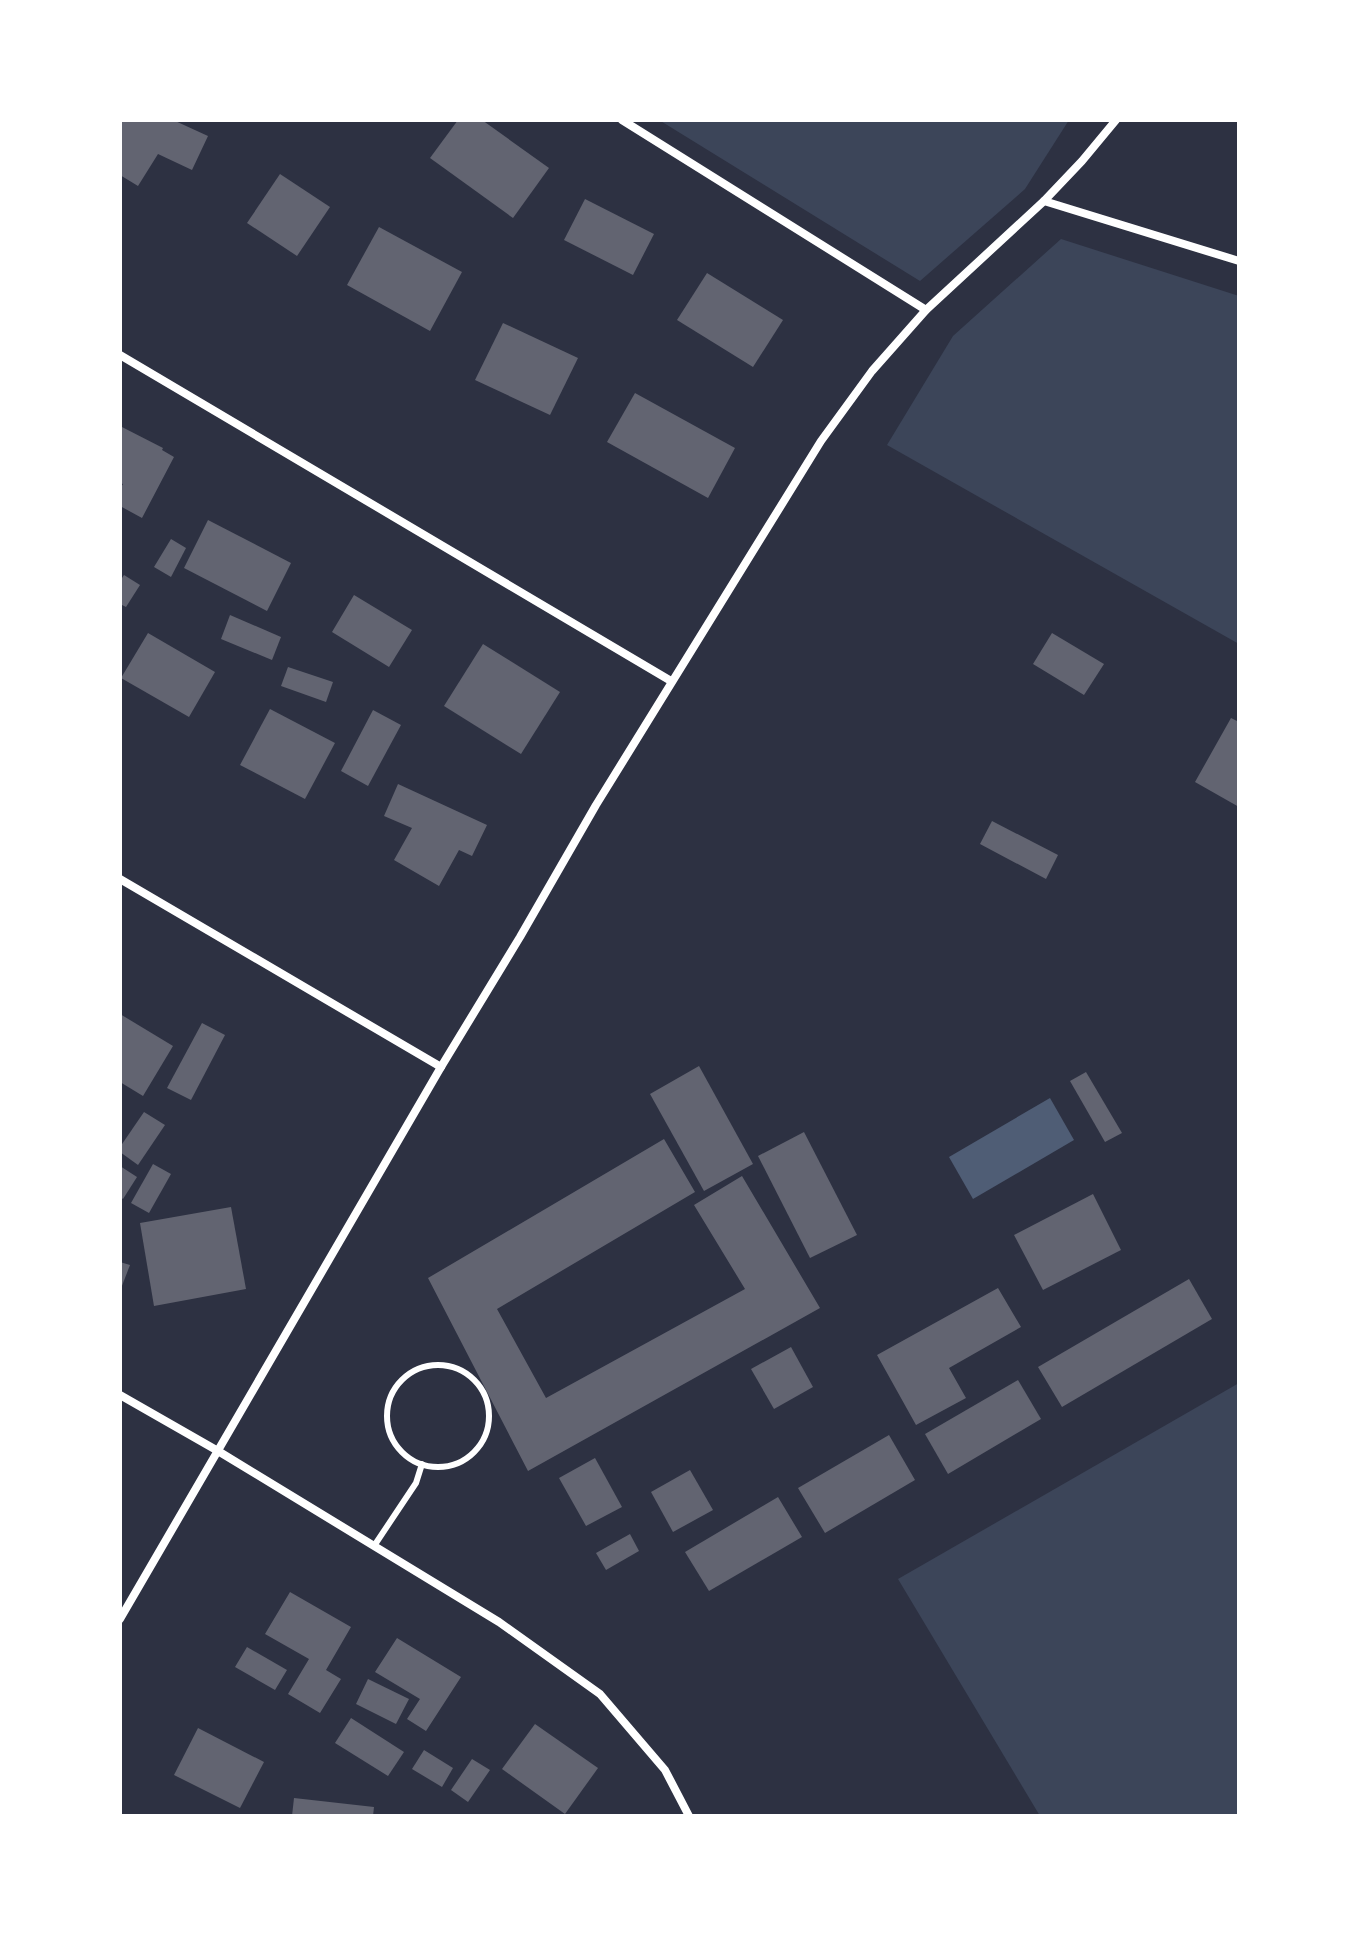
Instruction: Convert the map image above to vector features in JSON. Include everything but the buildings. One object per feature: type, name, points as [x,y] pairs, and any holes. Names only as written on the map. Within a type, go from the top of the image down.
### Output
[{"type":"street","points":[[622,120],[926,310]]},
{"type":"street","points":[[120,1619],[441,1067],[671,681],[844,407],[926,310],[1044,201],[1116,120]]},
{"type":"street","points":[[1044,201],[1239,261]]},
{"type":"street","points":[[120,355],[671,681]]},
{"type":"street","points":[[120,879],[441,1067]]},
{"type":"street","points":[[120,1395],[499,1622],[600,1694],[665,1770],[689,1816]]},
{"type":"lane","points":[[434,1365],[451,1366],[466,1372],[487,1397],[490,1414],[488,1430],[481,1445],[462,1461],[438,1467],[422,1464],[406,1456],[394,1443],[388,1427],[387,1409],[392,1393],[403,1379],[417,1369],[434,1365]]},
{"type":"lane","points":[[374,1546],[416,1483],[422,1464]]},
{"type":"shaded area","points":[[659,120],[1069,120],[1025,189],[920,281]]},
{"type":"shaded area","points":[[1061,239],[1239,296],[1239,644],[887,445],[953,336]]},
{"type":"shaded area","points":[[1050,1098],[1074,1140],[973,1199],[949,1157]]},
{"type":"shaded area","points":[[1239,1383],[1239,1816],[1040,1816],[898,1579]]}]
